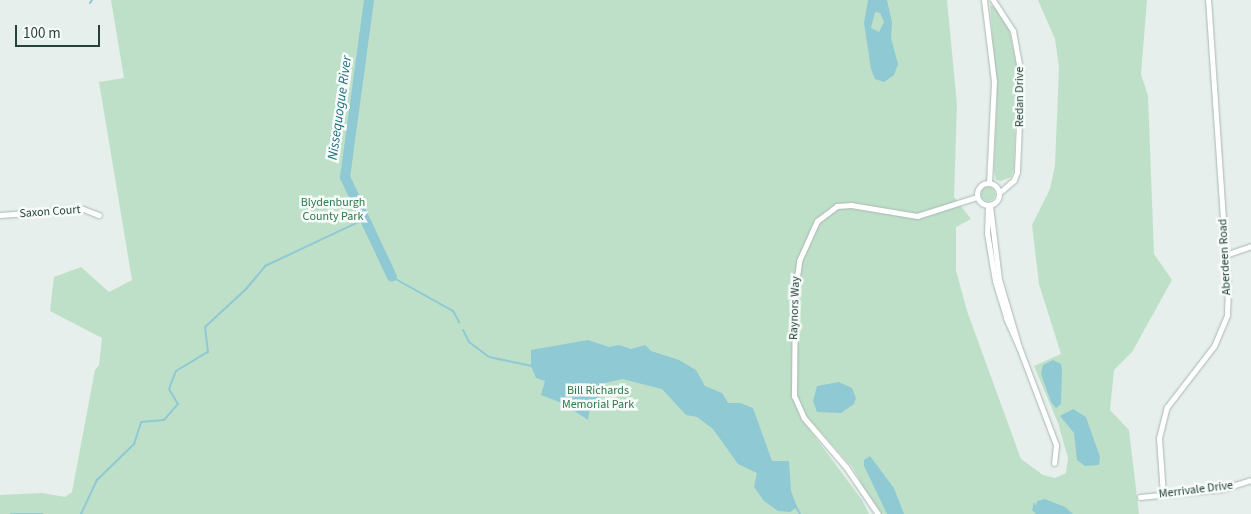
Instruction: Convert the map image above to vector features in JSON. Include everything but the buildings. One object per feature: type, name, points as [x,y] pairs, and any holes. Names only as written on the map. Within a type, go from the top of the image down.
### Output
[{"type":"street","points":[[984,0],[994,81],[989,183]]},
{"type":"street","name":"Redan Drive","points":[[989,206],[998,200],[999,193],[1014,180],[1017,172],[1021,76],[1013,30],[993,0]]},
{"type":"street","name":"Aberdeen Road","points":[[1163,494],[1160,453],[1162,421],[1175,393],[1200,366],[1222,330],[1228,292],[1208,0]]},
{"type":"street","points":[[999,193],[997,187],[989,183],[979,187],[976,197],[980,203],[989,206],[986,221],[1002,302],[1056,445],[1054,463]]},
{"type":"street","name":"Raynors Way","points":[[877,513],[846,467],[804,418],[794,396],[794,305],[799,261],[816,221],[837,206],[851,205],[917,216],[976,197]]},
{"type":"street","name":"Saxon Court","points":[[0,215],[83,209],[99,214]]},
{"type":"street","points":[[1225,255],[1251,246]]},
{"type":"street","name":"Merrivale Drive","points":[[1140,497],[1222,489],[1251,480]]},
{"type":"green space","points":[[111,0],[947,0],[957,105],[954,197],[971,219],[956,227],[956,270],[967,311],[1021,459],[1043,475],[1055,478],[1066,473],[1068,458],[1058,423],[1034,366],[1061,354],[1039,284],[1032,225],[1050,189],[1055,165],[1059,68],[1055,39],[1038,0],[1147,0],[1141,74],[1148,96],[1154,254],[1172,280],[1132,352],[1114,370],[1110,410],[1129,430],[1139,514],[878,514],[853,468],[795,403],[801,418],[862,500],[869,514],[0,514],[0,495],[42,493],[65,497],[72,492],[95,370],[99,365],[102,338],[50,311],[54,277],[81,267],[109,292],[132,280],[99,82],[124,78]]},
{"type":"green space","points":[[990,5],[997,8],[1008,25],[1017,66],[1014,168],[1011,177],[1001,181],[996,180],[994,171],[997,97]]},
{"type":"green space","points":[[985,187],[991,187],[995,194],[991,201],[985,201],[981,197],[981,191]]},
{"type":"water","points":[[868,0],[887,0],[892,22],[891,38],[898,64],[894,75],[884,82],[875,79],[871,69],[864,23]],"holes":[[[875,12],[880,13],[884,22],[879,32],[871,28]]]},
{"type":"water","points":[[588,340],[609,347],[619,345],[631,349],[645,345],[651,351],[679,360],[696,370],[705,386],[722,393],[728,403],[740,403],[753,408],[772,461],[789,461],[791,491],[797,507],[790,512],[778,511],[764,501],[754,487],[757,473],[738,464],[713,429],[697,417],[686,415],[662,389],[622,379],[605,383],[600,397],[590,407],[588,420],[562,403],[541,395],[545,381],[536,378],[531,366],[531,350]]},
{"type":"water","points":[[1053,360],[1061,364],[1062,371],[1061,404],[1056,408],[1051,402],[1041,374],[1043,365]]},
{"type":"water","points":[[839,382],[852,388],[856,398],[854,404],[841,413],[817,412],[813,401],[817,386]]},
{"type":"water","points":[[1073,409],[1086,417],[1100,457],[1099,465],[1085,466],[1077,460],[1074,433],[1060,416]]},
{"type":"water","points":[[870,456],[894,488],[904,514],[887,514],[864,466],[864,460]]},
{"type":"water","points":[[1045,499],[1065,507],[1073,514],[1036,514],[1032,510],[1034,502],[1036,506],[1037,501]]},
{"type":"waterway","name":"Nissequogue River","points":[[369,0],[345,177],[392,277]]},
{"type":"waterway","points":[[81,514],[97,480],[134,444],[141,422],[164,420],[178,404],[169,389],[176,371],[208,352],[205,327],[246,289],[265,266],[365,219]]},
{"type":"waterway","name":"Nissequogue River","points":[[392,277],[453,311],[459,322]]},
{"type":"waterway","name":"Nissequogue River","points":[[463,330],[469,342],[489,357],[532,366]]},
{"type":"waterway","points":[[795,505],[800,514]]},
{"type":"waterway","points":[[11,514],[42,514]]},
{"type":"park label","name":"Blydenburgh County Park","points":[[333,210]]},
{"type":"park label","name":"Bill Richards Memorial Park","points":[[598,398]]}]
